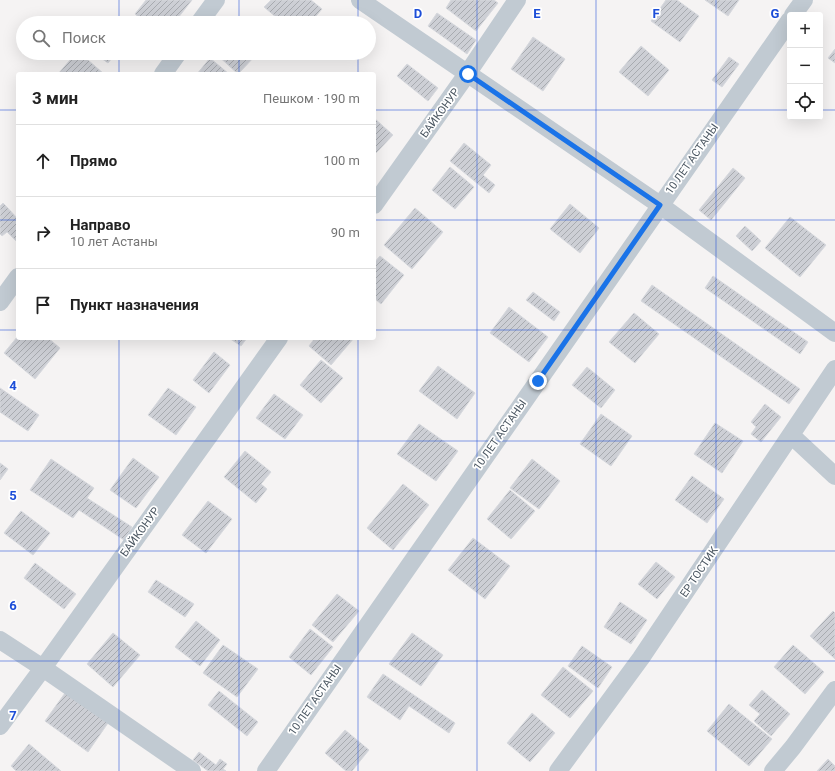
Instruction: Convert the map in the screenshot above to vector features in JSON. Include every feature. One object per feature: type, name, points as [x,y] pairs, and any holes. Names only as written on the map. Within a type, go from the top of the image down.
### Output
[{"type":"street","points":[[204,16],[216,0]]},
{"type":"street","points":[[360,0],[660,205],[835,333]]},
{"type":"street","name":"БАЙКОНУР","points":[[376,202],[468,74],[517,0]]},
{"type":"street","points":[[795,12],[804,0]]},
{"type":"street","name":"10 ЛЕТ АСТАНЫ","points":[[266,771],[787,24]]},
{"type":"street","points":[[164,72],[173,60]]},
{"type":"street","points":[[0,302],[16,280]]},
{"type":"street","name":"БАЙКОНУР","points":[[0,726],[278,340]]},
{"type":"street","name":"ЕР ТОСТИК","points":[[558,771],[641,658],[835,369]]},
{"type":"street","points":[[791,435],[835,476]]},
{"type":"street","points":[[0,640],[192,771]]},
{"type":"street","points":[[773,771],[793,747],[835,690]]},
{"type":"building","points":[[146,0],[192,0],[179,16],[137,16],[135,14]]},
{"type":"building","points":[[271,0],[311,0],[322,9],[316,16],[275,16],[264,7]]},
{"type":"building","points":[[451,0],[494,0],[498,3],[476,31],[446,8]]},
{"type":"building","points":[[666,0],[677,0],[699,16],[680,42],[651,21]]},
{"type":"building","points":[[705,0],[739,0],[728,16]]},
{"type":"building","points":[[437,13],[476,40],[467,54],[428,26]]},
{"type":"building","points":[[533,37],[565,59],[543,91],[511,69]]},
{"type":"building","points":[[641,46],[669,70],[648,96],[619,72]]},
{"type":"building","points":[[835,49],[835,63],[828,58]]},
{"type":"building","points":[[729,57],[739,64],[722,87],[712,80]]},
{"type":"building","points":[[70,60],[88,60],[102,72],[60,72]]},
{"type":"building","points":[[208,60],[212,60],[227,72],[199,72]]},
{"type":"building","points":[[223,60],[251,60],[240,72],[236,72]]},
{"type":"building","points":[[407,64],[438,88],[428,101],[397,76]]},
{"type":"building","points":[[376,120],[393,135],[376,153]]},
{"type":"building","points":[[464,143],[491,165],[483,175],[495,185],[489,193],[450,161]]},
{"type":"building","points":[[450,167],[474,187],[455,209],[432,190]]},
{"type":"building","points":[[733,168],[745,178],[711,220],[699,210]]},
{"type":"building","points":[[3,203],[16,217],[16,241],[7,232],[2,236],[0,234],[0,206]]},
{"type":"building","points":[[570,204],[599,228],[580,253],[550,229]]},
{"type":"building","points":[[415,208],[443,232],[412,269],[384,245]]},
{"type":"building","points":[[790,217],[826,245],[800,277],[765,248]]},
{"type":"building","points":[[745,226],[761,241],[752,251],[736,236]]},
{"type":"building","points":[[380,256],[404,275],[381,304],[376,300],[376,261]]},
{"type":"building","points":[[713,276],[808,342],[800,354],[705,288]]},
{"type":"building","points":[[652,285],[800,389],[789,404],[641,301]]},
{"type":"building","points":[[533,292],[560,312],[554,321],[526,300]]},
{"type":"building","points":[[509,307],[548,337],[529,362],[490,333]]},
{"type":"building","points":[[634,313],[659,334],[635,363],[609,342]]},
{"type":"building","points":[[16,338],[16,340],[50,340],[60,348],[35,379],[4,353]]},
{"type":"building","points":[[232,340],[246,340],[241,346]]},
{"type":"building","points":[[314,340],[352,340],[331,365],[309,346]]},
{"type":"building","points":[[214,352],[230,365],[209,393],[193,380]]},
{"type":"building","points":[[321,360],[343,378],[321,403],[300,385]]},
{"type":"building","points":[[438,366],[475,393],[457,419],[419,391]]},
{"type":"building","points":[[587,367],[615,390],[601,408],[572,385]]},
{"type":"building","points":[[0,388],[39,415],[28,431],[0,412]]},
{"type":"building","points":[[168,388],[196,407],[176,435],[148,415]]},
{"type":"building","points":[[274,394],[303,415],[285,439],[256,418]]},
{"type":"building","points":[[765,404],[781,417],[761,442],[751,434],[756,427],[751,422]]},
{"type":"building","points":[[601,414],[632,436],[611,466],[580,444]]},
{"type":"building","points":[[715,423],[743,441],[722,473],[694,454]]},
{"type":"building","points":[[419,424],[458,451],[436,481],[397,454]]},
{"type":"building","points":[[245,451],[271,472],[261,484],[267,489],[256,503],[224,477]]},
{"type":"building","points":[[133,458],[159,477],[136,508],[110,490]]},
{"type":"building","points":[[51,459],[94,488],[87,498],[132,527],[124,540],[79,510],[73,518],[30,490]]},
{"type":"building","points":[[532,459],[560,481],[539,509],[510,488]]},
{"type":"building","points":[[0,463],[8,469],[0,480]]},
{"type":"building","points":[[692,476],[724,499],[707,523],[675,500]]},
{"type":"building","points":[[403,484],[429,505],[393,550],[367,528]]},
{"type":"building","points":[[510,490],[535,511],[511,539],[487,519]]},
{"type":"building","points":[[208,501],[232,519],[206,553],[182,535]]},
{"type":"building","points":[[21,511],[50,533],[33,555],[4,533]]},
{"type":"building","points":[[473,538],[510,566],[485,599],[448,570]]},
{"type":"building","points":[[656,562],[675,577],[657,599],[638,584]]},
{"type":"building","points":[[35,563],[76,594],[64,609],[24,578]]},
{"type":"building","points":[[156,580],[194,604],[185,617],[148,592]]},
{"type":"building","points":[[337,594],[359,611],[333,642],[312,625]]},
{"type":"building","points":[[620,602],[647,620],[631,644],[604,627]]},
{"type":"building","points":[[833,611],[835,613],[835,659],[810,636]]},
{"type":"building","points":[[196,621],[220,640],[200,666],[175,647]]},
{"type":"building","points":[[310,629],[333,647],[311,675],[289,657]]},
{"type":"building","points":[[113,633],[140,655],[113,687],[87,664]]},
{"type":"building","points":[[412,633],[443,655],[421,686],[389,664]]},
{"type":"building","points":[[223,645],[258,669],[237,697],[203,673]]},
{"type":"building","points":[[793,645],[824,672],[805,694],[774,667]]},
{"type":"building","points":[[582,646],[612,667],[598,688],[568,666]]},
{"type":"building","points":[[563,667],[593,691],[570,718],[541,695]]},
{"type":"building","points":[[383,674],[455,723],[449,733],[409,706],[400,720],[367,697]]},
{"type":"building","points":[[762,690],[790,714],[771,736],[754,721],[760,714],[749,705]]},
{"type":"building","points":[[219,691],[258,722],[247,736],[208,705]]},
{"type":"building","points":[[65,693],[108,723],[88,752],[45,721]]},
{"type":"building","points":[[729,704],[772,739],[749,766],[707,731]]},
{"type":"building","points":[[532,713],[555,733],[530,762],[507,743]]},
{"type":"building","points":[[345,730],[369,750],[352,771],[346,771],[325,753]]},
{"type":"building","points":[[29,744],[61,771],[16,771],[11,766]]},
{"type":"building","points":[[199,752],[216,765],[220,759],[227,764],[223,769],[226,771],[208,771],[193,760]]},
{"type":"building","points":[[828,759],[835,766],[835,771],[817,771]]},
{"type":"route","points":[[468,74],[660,205],[538,381]]}]
